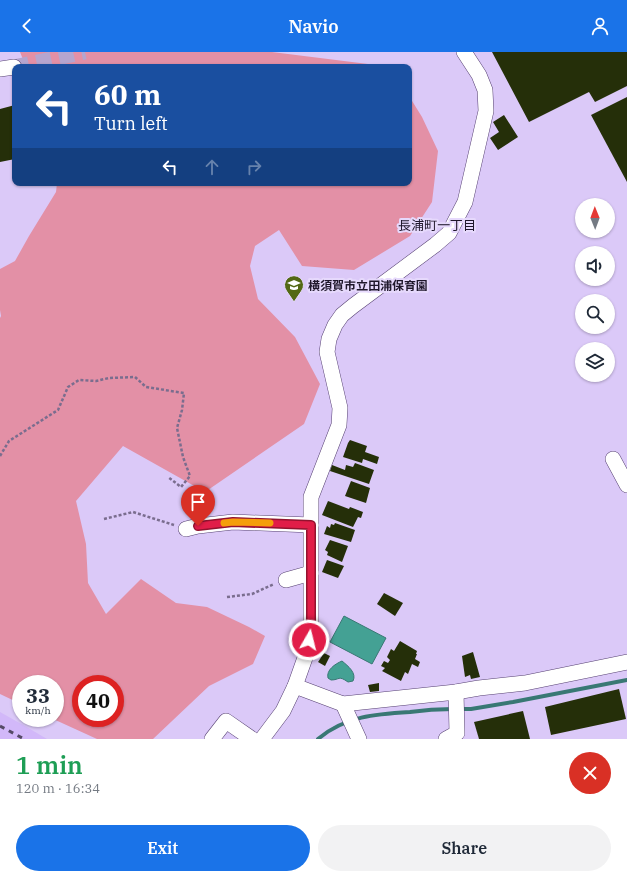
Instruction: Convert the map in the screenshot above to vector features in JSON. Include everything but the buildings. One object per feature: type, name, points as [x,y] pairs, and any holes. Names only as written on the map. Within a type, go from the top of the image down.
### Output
[{"type":"street","points":[[262,739],[283,711],[295,686],[306,656],[311,625],[311,497],[339,425],[340,408],[327,352],[329,339],[335,325],[353,306],[449,233],[465,202],[486,110],[485,90],[479,75],[464,52]]},
{"type":"street","points":[[613,459],[627,485]]},
{"type":"street","points":[[186,529],[233,522],[311,525]]},
{"type":"street","points":[[286,580],[311,573]]},
{"type":"street","points":[[295,686],[342,704],[525,683],[627,662]]},
{"type":"street","points":[[446,739],[457,733],[456,692]]},
{"type":"street","points":[[342,704],[359,739]]},
{"type":"street","points":[[212,739],[226,721],[252,739]]},
{"type":"path","points":[[0,456],[9,441],[58,410],[68,387],[79,380],[96,381],[109,378],[135,377],[146,387],[184,393],[182,410],[177,428],[183,457],[190,476],[181,487],[168,477]]},
{"type":"path","points":[[104,519],[133,512],[186,529]]},
{"type":"path","points":[[227,597],[252,594],[286,580]]},
{"type":"shaded area","points":[[20,52],[272,52],[368,64],[25,64]]},
{"type":"shaded area","points":[[412,101],[422,117],[438,151],[432,202],[410,236],[354,270],[302,266],[279,230],[255,246],[250,266],[258,299],[295,337],[320,384],[304,424],[205,492],[123,446],[76,501],[86,544],[88,583],[106,614],[141,579],[176,603],[207,607],[265,636],[253,664],[209,686],[153,739],[97,739],[64,724],[64,675],[12,675],[12,700],[0,694],[0,269],[15,261],[56,192],[57,186],[412,186]]},
{"type":"shaded area","points":[[344,616],[386,638],[372,664],[330,642]]},
{"type":"shaded area","points":[[342,661],[353,672],[353,681],[348,682],[341,678],[331,680],[328,678],[328,672]]},
{"type":"shaded area","points":[[0,712],[12,719],[12,727],[26,727],[47,739],[0,739]]},
{"type":"waterway","points":[[460,709],[471,709],[513,702],[627,680]]},
{"type":"waterway","points":[[318,739],[339,725],[373,715],[453,709]]},
{"type":"tunnel","points":[[28,64],[85,52]]},
{"type":"railway","points":[[0,726],[24,739]]},
{"type":"slow traffic","points":[[224,523],[270,523]]},
{"type":"place","name":"横須賀市立田浦保育園","points":[[294,302]]},
{"type":"district","name":"長浦町一丁目","points":[[437,225]]},
{"type":"route","points":[[198,526],[233,522],[311,525],[311,625],[309,640]]}]
